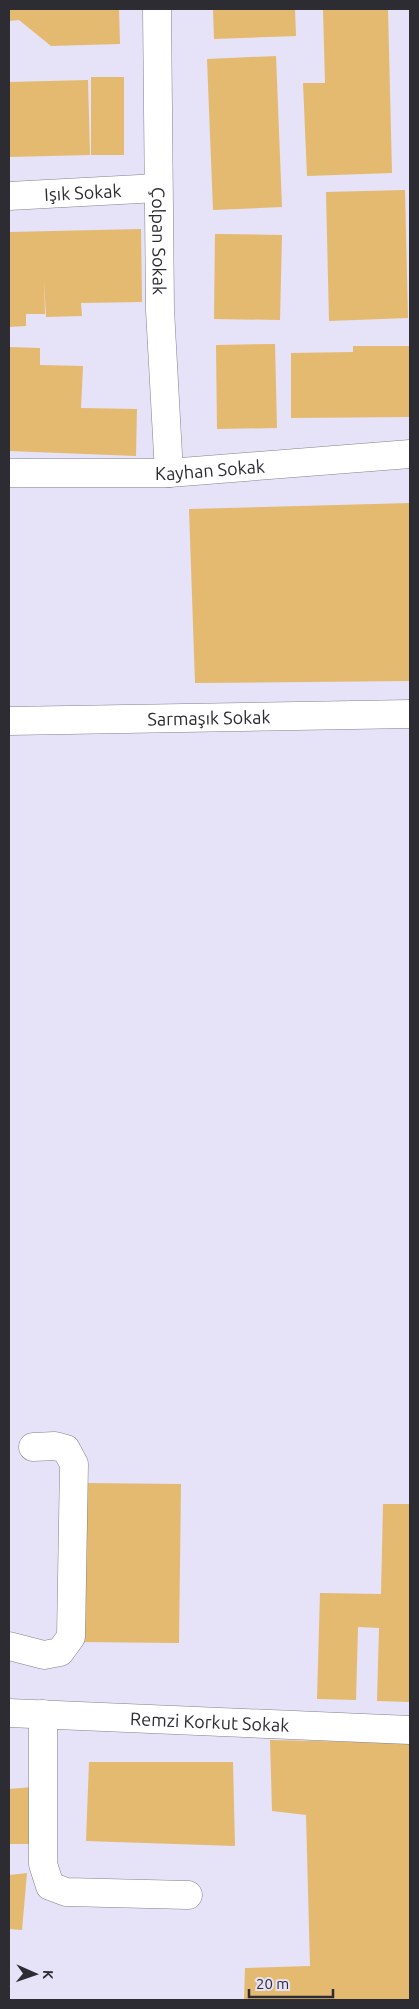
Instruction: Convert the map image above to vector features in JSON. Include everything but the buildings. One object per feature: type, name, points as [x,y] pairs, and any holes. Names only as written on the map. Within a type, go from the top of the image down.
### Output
[{"type":"street","name":"Çolpan Sokak","points":[[156,9],[160,310],[168,473]]},
{"type":"street","name":"Işık Sokak","points":[[9,196],[158,188]]},
{"type":"street","name":"Kayhan Sokak","points":[[9,473],[168,473],[410,454]]},
{"type":"street","name":"Sarmaşık Sokak","points":[[9,721],[410,714]]},
{"type":"street","points":[[9,1646],[44,1655],[60,1652],[71,1637],[74,1464],[66,1449],[55,1446],[33,1447]]},
{"type":"street","name":"Remzi Korkut Sokak","points":[[9,1713],[410,1730]]},
{"type":"street","points":[[43,1714],[43,1864],[50,1886],[66,1892],[188,1895]]}]
